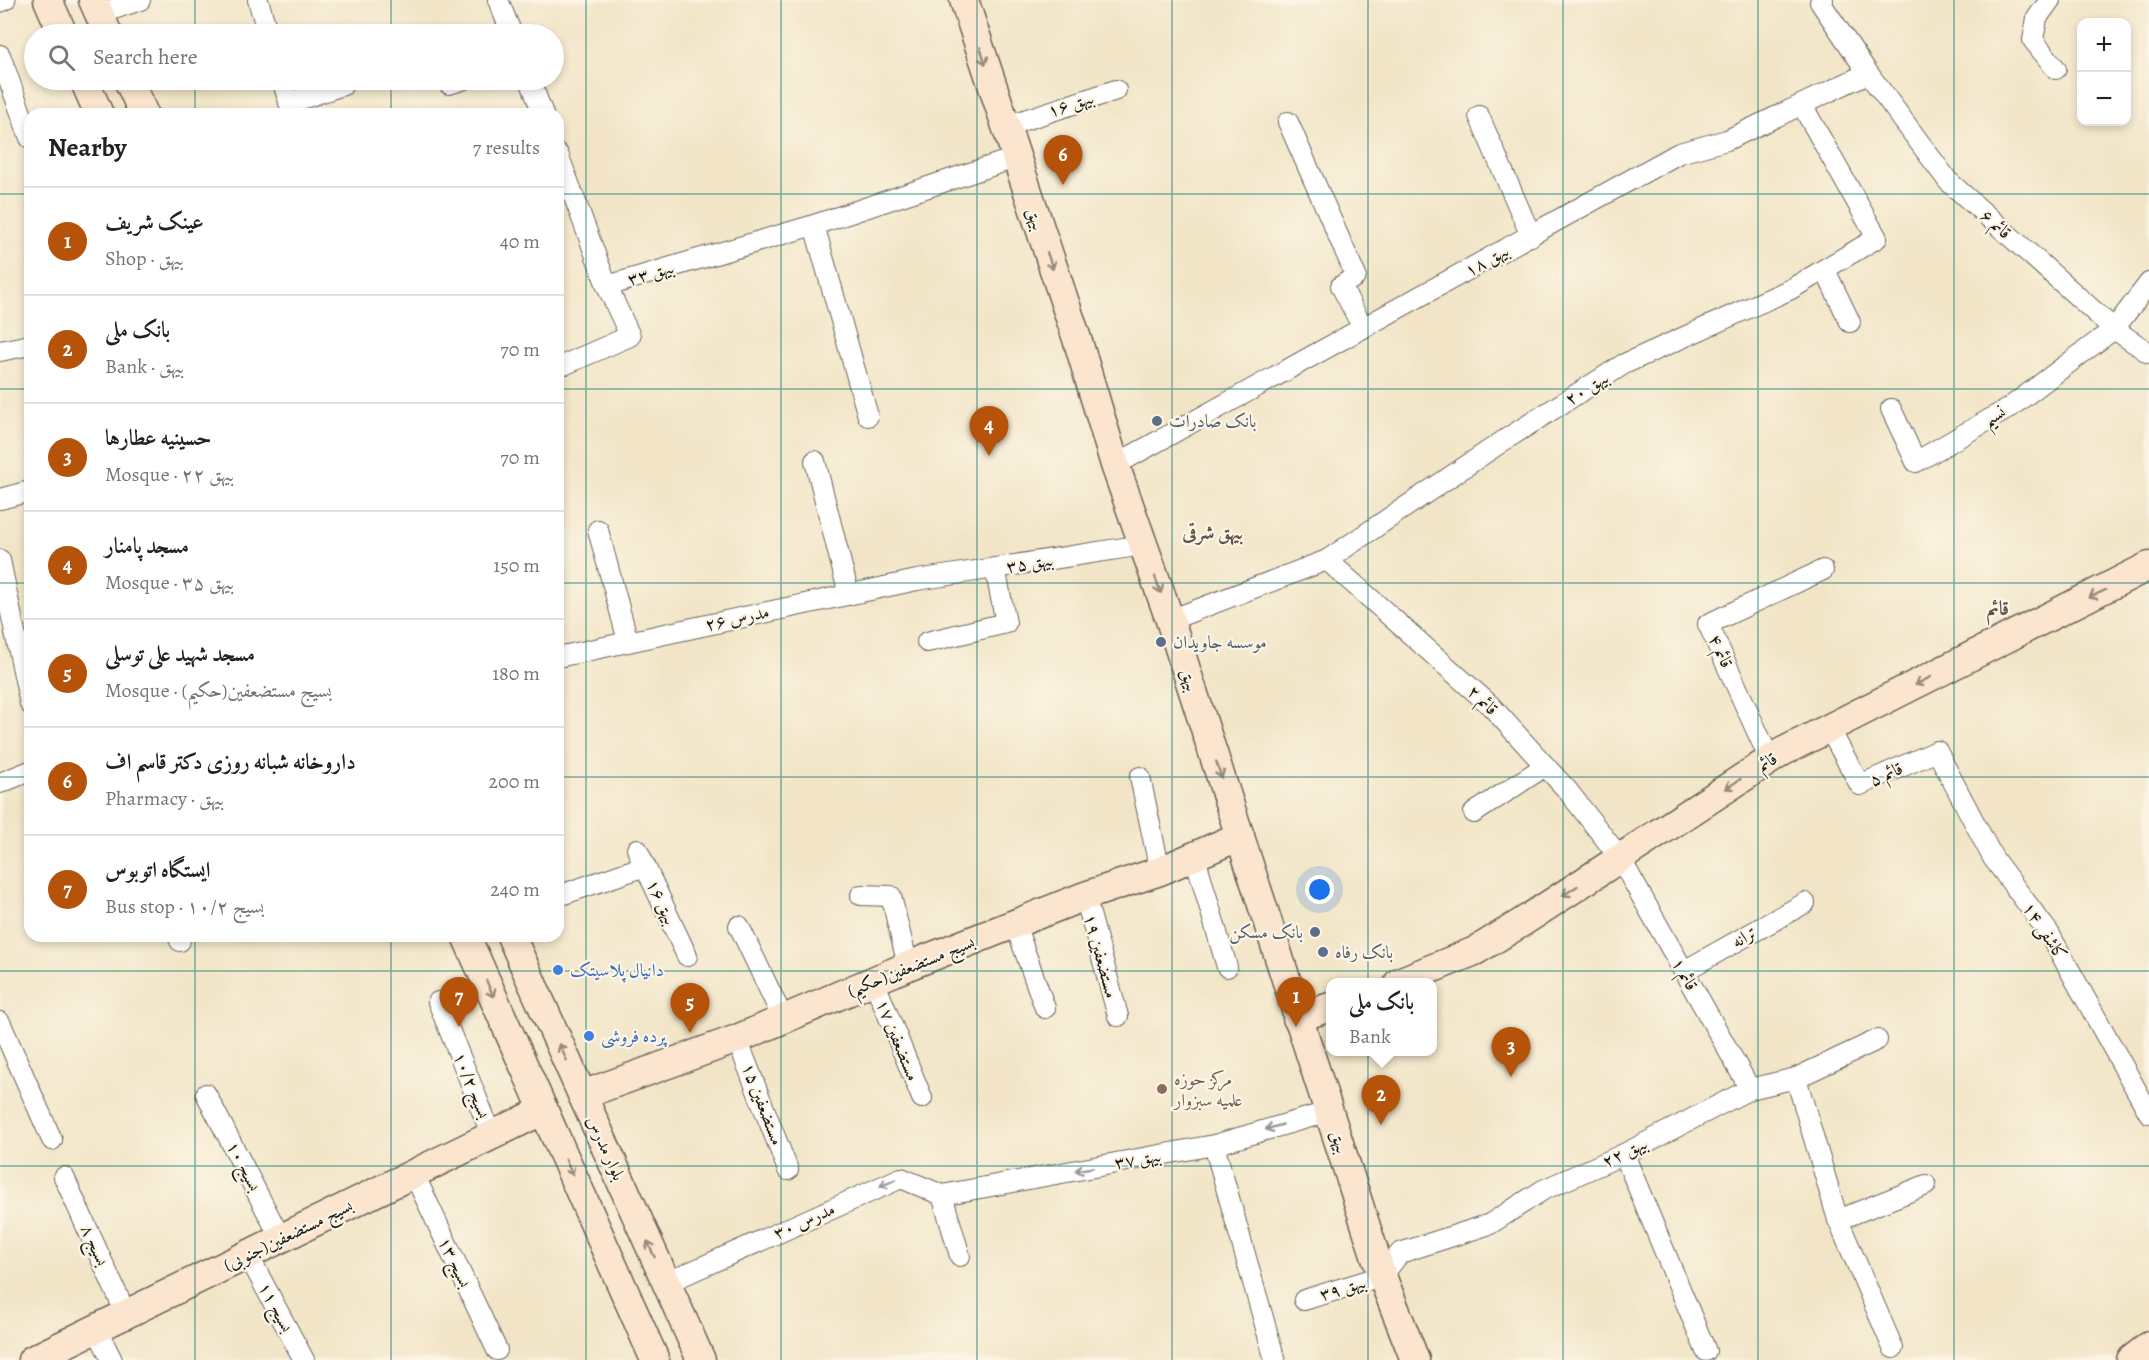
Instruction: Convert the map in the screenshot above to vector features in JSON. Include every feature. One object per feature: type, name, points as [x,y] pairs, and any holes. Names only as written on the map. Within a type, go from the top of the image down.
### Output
[{"type":"main road","points":[[48,0],[59,24]]},
{"type":"main road","name":"بیهق","points":[[964,0],[1016,122],[1015,158],[1079,345],[1115,465],[1170,620],[1297,1018],[1331,1111],[1382,1276],[1415,1360]]},
{"type":"main road","points":[[88,90],[96,108]]},
{"type":"main road","points":[[133,90],[141,108]]},
{"type":"main road","name":"قائم","points":[[1409,978],[1475,951],[1770,760],[2149,566]]},
{"type":"main road","name":"بسیج مستضعفین(حکیم)","points":[[582,1095],[737,1039],[908,966],[1085,896],[1160,871],[1240,836]]},
{"type":"main road","points":[[469,942],[655,1360]]},
{"type":"main road","name":"بلوار مدرس","points":[[514,942],[701,1360]]},
{"type":"main road","points":[[1297,1018],[1326,1008]]},
{"type":"main road","name":"بسیج مستضعفین(جنوبی)","points":[[32,1360],[544,1110]]},
{"type":"main road","points":[[2131,1360],[2149,1346]]},
{"type":"street","points":[[0,2],[5,0]]},
{"type":"street","points":[[100,16],[140,0]]},
{"type":"street","points":[[258,0],[265,24]]},
{"type":"street","points":[[498,0],[508,24]]},
{"type":"street","points":[[2050,0],[2037,18],[2033,40],[2056,69]]},
{"type":"street","name":"قائم ۶","points":[[1820,1],[1868,72],[1948,182],[2114,329],[2149,353]]},
{"type":"street","points":[[0,55],[24,121]]},
{"type":"street","name":"بیهق ۱۸","points":[[1115,465],[1679,153],[1727,140],[1868,72]]},
{"type":"street","points":[[285,90],[291,108]]},
{"type":"street","points":[[293,108],[332,90]]},
{"type":"street","points":[[534,90],[541,108]]},
{"type":"street","name":"بیهق ۱۶","points":[[1016,122],[1116,90]]},
{"type":"street","name":"بیهق ۲۰","points":[[1170,620],[1327,560],[1503,441],[1624,364],[1791,289],[1878,238],[1802,105]]},
{"type":"street","points":[[1479,116],[1531,236]]},
{"type":"street","points":[[1288,122],[1356,276],[1341,286],[1364,328]]},
{"type":"street","name":"بیهق ۳۳","points":[[566,364],[630,336],[607,286],[814,225],[1015,158]]},
{"type":"street","points":[[564,170],[607,286]]},
{"type":"street","points":[[814,225],[868,416]]},
{"type":"street","points":[[1825,270],[1850,322]]},
{"type":"street","points":[[2114,329],[2149,284]]},
{"type":"street","name":"نسیم","points":[[1891,409],[1916,462],[2009,408],[2114,329]]},
{"type":"street","points":[[0,351],[24,346]]},
{"type":"street","points":[[815,462],[849,595]]},
{"type":"street","points":[[0,499],[24,493]]},
{"type":"street","points":[[598,530],[628,641]]},
{"type":"street","name":"بیهق ۳۵","points":[[917,580],[1143,545]]},
{"type":"street","points":[[0,560],[24,675]]},
{"type":"street","name":"قائم ۲","points":[[1327,560],[1490,705],[1545,766],[1620,858]]},
{"type":"street","points":[[927,642],[1006,623],[995,568]]},
{"type":"street","name":"قائم ۴","points":[[1770,760],[1708,624],[1823,570]]},
{"type":"street","name":"مدرس ۲۶","points":[[564,656],[917,580]]},
{"type":"street","name":"قائم ۵","points":[[1829,728],[1860,785],[1937,751]]},
{"type":"street","name":"کاشفی ۱۴","points":[[1937,751],[1993,858],[2049,933],[2149,1113]]},
{"type":"street","points":[[1474,813],[1545,766]]},
{"type":"street","points":[[0,783],[24,773]]},
{"type":"street","points":[[1140,777],[1160,871]]},
{"type":"street","points":[[1195,857],[1227,967]]},
{"type":"street","name":"بیهق ۱۶","points":[[564,893],[641,858],[687,956]]},
{"type":"street","name":"قائم ۱","points":[[1620,858],[1750,1089]]},
{"type":"street","points":[[861,895],[891,896],[908,966]]},
{"type":"street","name":"مستضعفین ۱۹","points":[[1085,896],[1118,1016]]},
{"type":"street","name":"ترانه","points":[[1684,971],[1805,903]]},
{"type":"street","points":[[1015,924],[1046,1008]]},
{"type":"street","points":[[739,926],[778,1008],[779,1020]]},
{"type":"street","name":"مستضعفین ۱۷","points":[[874,981],[922,1098]]},
{"type":"street","name":"بسیج ۱۰/۲","points":[[438,1002],[492,1136]]},
{"type":"street","points":[[0,1022],[52,1140]]},
{"type":"street","name":"مستضعفین ۱۵","points":[[737,1039],[788,1170]]},
{"type":"street","name":"بیهق ۲۲","points":[[1382,1276],[1400,1253],[1490,1224],[1543,1190],[1624,1154],[1750,1089],[1796,1078],[1877,1040]]},
{"type":"street","points":[[1796,1078],[1838,1220],[1893,1348]]},
{"type":"street","name":"بسیج ۱۰","points":[[206,1094],[281,1239]]},
{"type":"street","name":"بیهق ۳۷","points":[[942,1195],[1214,1145],[1331,1111]]},
{"type":"street","points":[[1214,1145],[1275,1360]]},
{"type":"street","points":[[1624,1154],[1706,1351]]},
{"type":"street","name":"بسیج ۱۳","points":[[414,1174],[497,1350]]},
{"type":"street","name":"بسیج ۸","points":[[64,1177],[126,1314]]},
{"type":"street","name":"مدرس ۳۰","points":[[666,1283],[901,1178],[942,1195]]},
{"type":"street","points":[[1838,1220],[1926,1185]]},
{"type":"street","points":[[942,1195],[960,1256]]},
{"type":"street","name":"بسیج ۱۱","points":[[248,1255],[304,1360]]},
{"type":"street","name":"بیهق ۳۹","points":[[1304,1300],[1382,1276]]},
{"type":"street","points":[[96,1328],[112,1360]]},
{"type":"place","name":"داروخانه شبانه روزی دکتر قاسم اف","points":[[1063,185]]},
{"type":"place","name":"بانک صادرات","points":[[1157,421]]},
{"type":"place","name":"مسجد پامنار","points":[[989,456]]},
{"type":"place","name":"موسسه جاویدان","points":[[1161,642]]},
{"type":"place","name":"بانک مسکن","points":[[1315,932]]},
{"type":"place","name":"بانک رفاه","points":[[1323,952]]},
{"type":"place","name":"دانیال پلاسیتک","points":[[558,970]]},
{"type":"place","name":"ایستگاه اتوبوس","points":[[459,1027]]},
{"type":"place","name":"عینک شریف","points":[[1296,1027]]},
{"type":"place","name":"مسجد شهید علی توسلی","points":[[690,1033]]},
{"type":"place","name":"پرده فروشی","points":[[589,1036]]},
{"type":"place","name":"حسینیه عطارها","points":[[1511,1077]]},
{"type":"place","name":"مرکز حوزه علمیه سبزوار","points":[[1162,1089]]},
{"type":"place","name":"بانک ملی","points":[[1381,1125]]},
{"type":"district","name":"بیهق شرقی","points":[[1213,532]]},
{"type":"district","name":"قائم","points":[[1998,608]]}]
